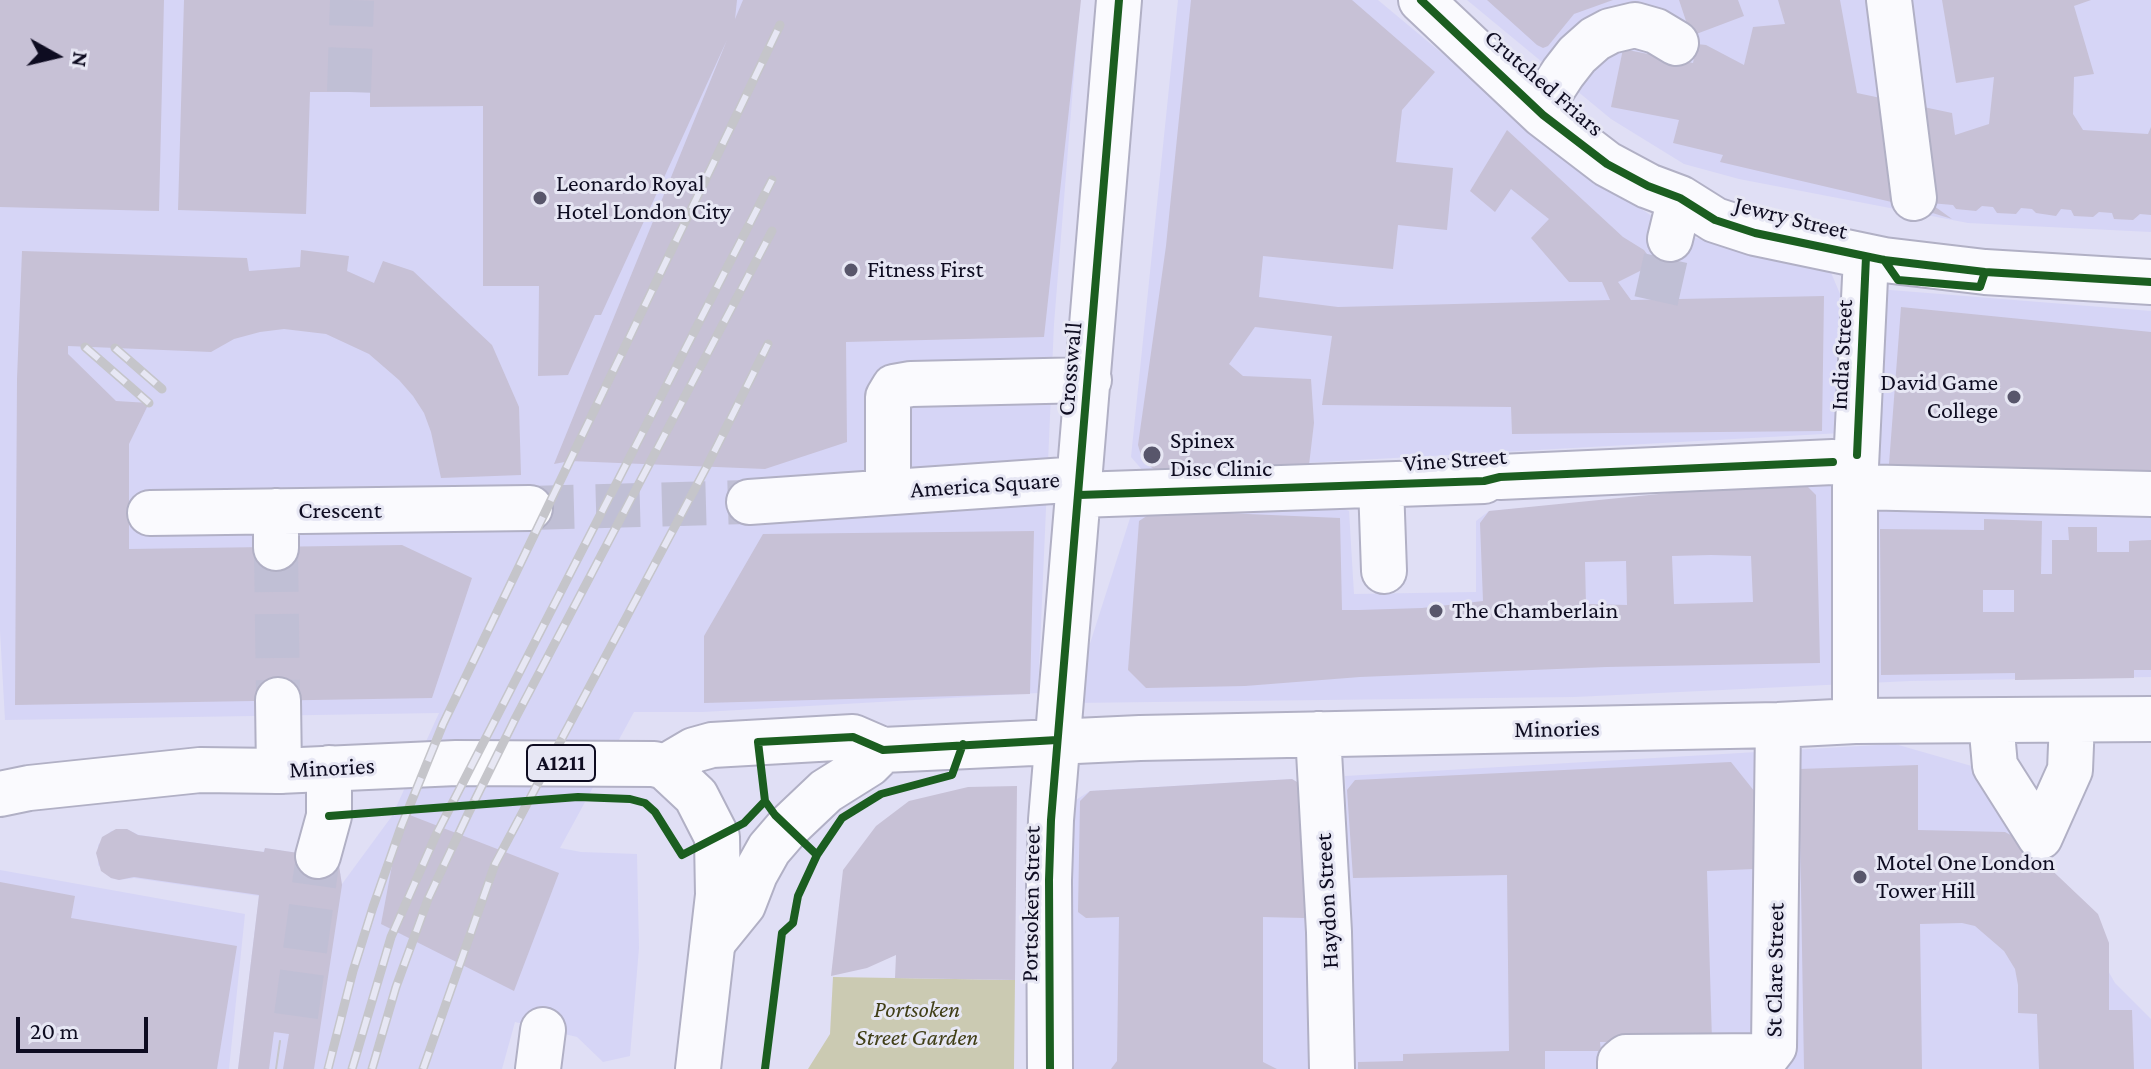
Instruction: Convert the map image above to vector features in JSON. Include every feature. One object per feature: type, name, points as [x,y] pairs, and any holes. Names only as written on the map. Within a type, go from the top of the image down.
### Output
[{"type":"main road","name":"Crosswall","points":[[1057,740],[1119,0]]},
{"type":"main road","name":"Crutched Friars","points":[[1421,0],[1543,115],[1607,164],[1664,192]]},
{"type":"main road","name":"India Street","points":[[1855,721],[1844,474],[1886,259],[1914,203],[1889,0]]},
{"type":"main road","points":[[1904,0],[1919,106]]},
{"type":"main road","points":[[1543,115],[1550,93],[1563,73],[1595,39],[1610,31],[1635,25],[1656,31],[1676,43]]},
{"type":"main road","points":[[1664,192],[1670,239]]},
{"type":"main road","name":"Jewry Street","points":[[1664,192],[1715,220],[1755,233],[1886,259],[1985,272],[2151,282]]},
{"type":"main road","name":"America Square","points":[[888,491],[888,397],[894,387],[1089,380]]},
{"type":"main road","name":"Vine Street","points":[[1080,487],[1381,485],[1492,479],[1844,474],[2151,494]]},
{"type":"main road","name":"Vine Street","points":[[1381,485],[1384,571]]},
{"type":"main road","name":"America Square","points":[[749,502],[888,491],[1080,487]]},
{"type":"main road","name":"Crescent","points":[[150,513],[276,530],[530,508]]},
{"type":"main road","points":[[278,700],[279,771]]},
{"type":"main road","name":"Minories","points":[[0,794],[29,788],[200,770],[279,771],[456,763],[654,764],[665,767],[694,750],[712,745],[853,737],[883,750],[1057,740],[1855,721],[2151,719]]},
{"type":"main road","points":[[1991,721],[1995,766],[2040,837],[2070,770],[2072,721]]},
{"type":"main road","name":"St Clare Street","points":[[1620,1069],[1620,1062],[1626,1057],[1767,1056],[1774,1047],[1778,725]]},
{"type":"main road","name":"Haydon Street","points":[[1318,734],[1332,1069]]},
{"type":"main road","name":"Portsoken Street","points":[[1050,1069],[1049,867],[1057,740]]},
{"type":"main road","points":[[713,942],[743,905],[769,849],[788,827],[826,791],[869,764],[883,750]]},
{"type":"main road","points":[[665,767],[696,796],[717,837],[718,895],[698,1069]]},
{"type":"main road","points":[[318,856],[329,816],[329,768]]},
{"type":"shaded area","points":[[0,0],[1080,0],[1054,324],[1038,693],[703,712],[634,712],[560,848],[637,854],[639,948],[630,1056],[603,1062],[577,1037],[515,1022],[502,1069],[238,1069],[259,896],[134,878],[111,878],[98,865],[98,845],[111,831],[127,829],[139,835],[338,859],[342,884],[392,816],[439,713],[5,720],[0,631]]},
{"type":"shaded area","points":[[1178,0],[1378,0],[1581,169],[1679,234],[1829,268],[1843,301],[1841,433],[1144,472],[1131,457]]},
{"type":"shaded area","points":[[1467,0],[2151,0],[2151,232],[1968,223],[1739,179],[1684,164],[1611,119]]},
{"type":"shaded area","points":[[1878,289],[2151,311],[2151,677],[1910,681],[1575,697],[1071,703],[1132,512],[1332,503],[1349,511],[1354,594],[1476,592],[1476,521],[1489,511],[1866,478]]},
{"type":"shaded area","points":[[1895,744],[1996,773],[2115,983],[2151,1019],[2151,1069],[1355,1069],[1345,776]]},
{"type":"shaded area","points":[[1292,779],[1307,788],[1312,1069],[1074,1069],[1071,803],[1090,791]]},
{"type":"shaded area","points":[[0,870],[245,914],[229,1069],[0,1069]]},
{"type":"green space","name":"Portsoken Street Garden","points":[[833,977],[1015,980],[1014,1069],[808,1069],[830,1034]]},
{"type":"building","points":[[0,0],[164,0],[159,211],[0,207]]},
{"type":"building","points":[[184,0],[737,0],[735,19],[743,0],[1081,0],[1044,337],[846,342],[847,442],[765,469],[570,461],[554,464],[727,40],[601,315],[595,315],[568,375],[538,376],[539,286],[483,286],[483,106],[370,107],[370,92],[310,92],[306,214],[178,210]]},
{"type":"building","points":[[1191,0],[1352,0],[1435,72],[1402,110],[1396,162],[1453,168],[1447,230],[1398,225],[1393,269],[1263,256],[1259,297],[1338,307],[1610,300],[1602,282],[1569,282],[1531,238],[1549,219],[1511,189],[1495,212],[1470,191],[1507,130],[1623,237],[1644,250],[1652,261],[1644,269],[1618,282],[1631,300],[1824,296],[1822,431],[1512,434],[1511,407],[1322,405],[1332,336],[1255,327],[1229,364],[1243,376],[1311,379],[1314,423],[1309,465],[1154,469],[1143,462],[1138,445],[1166,246]]},
{"type":"building","points":[[1487,0],[1613,0],[1574,14],[1543,48]]},
{"type":"building","points":[[1679,0],[1738,0],[1744,16],[1691,36]]},
{"type":"building","points":[[1778,0],[1840,0],[1857,93],[1952,113],[1955,135],[1989,124],[1994,77],[1956,83],[1942,0],[2091,0],[2074,6],[2094,74],[2074,77],[2073,114],[2083,130],[2148,134],[2151,127],[2151,215],[2140,214],[2133,220],[2114,219],[2112,213],[2099,212],[2093,217],[2074,216],[2071,210],[2061,209],[2056,216],[2021,208],[2016,214],[1997,213],[1993,207],[1982,206],[1976,211],[1930,203],[1952,219],[1720,162],[1723,155],[1673,143],[1679,120],[1611,107],[1623,49],[1693,63],[1697,44],[1706,45],[1744,65],[1753,27],[1785,24]]},
{"type":"building","points":[[301,250],[349,256],[347,271],[374,283],[383,261],[413,271],[492,345],[519,407],[521,475],[441,478],[431,432],[413,396],[369,354],[326,334],[284,329],[260,332],[234,339],[211,352],[68,346],[68,354],[116,401],[149,403],[129,444],[129,549],[402,545],[472,578],[432,698],[15,705],[17,379],[22,251],[247,258],[249,271],[300,267]]},
{"type":"building","name":"David Game College","points":[[1901,307],[2151,332],[2151,481],[1889,464]]},
{"type":"building","points":[[1805,484],[1816,495],[1820,663],[1606,667],[1360,677],[1245,686],[1146,688],[1128,670],[1139,521],[1156,510],[1340,518],[1342,610],[1422,608],[1483,601],[1480,523],[1489,511],[1709,489]],"holes":[[[1672,556],[1751,556],[1753,602],[1674,604]],[[1626,561],[1627,605],[1586,604],[1585,562]]]},
{"type":"building","points":[[1984,519],[2042,521],[2041,574],[2052,574],[2052,540],[2069,540],[2068,527],[2097,527],[2097,552],[2129,552],[2129,541],[2151,540],[2151,670],[2134,670],[2134,678],[2015,680],[2015,673],[1881,675],[1880,529],[1984,530]],"holes":[[[1983,590],[2014,590],[2014,612],[1983,612]]]},
{"type":"building","points":[[1034,531],[1030,694],[704,703],[704,636],[763,534]]},
{"type":"building","points":[[1731,762],[1755,792],[1754,869],[1707,871],[1712,1041],[1600,1042],[1601,1051],[1545,1051],[1545,1069],[1358,1069],[1358,1062],[1403,1061],[1403,1054],[1509,1051],[1507,875],[1353,878],[1347,790],[1355,780]]},
{"type":"building","points":[[1918,765],[1918,830],[2005,832],[2020,840],[2098,914],[2109,943],[2109,1010],[2132,1010],[2134,1069],[2039,1069],[2037,1014],[2018,1013],[2015,969],[2004,951],[1975,926],[1962,923],[1920,924],[1922,1069],[1804,1069],[1799,769]]},
{"type":"building","points":[[1292,779],[1307,788],[1311,916],[1263,917],[1263,1062],[1277,1069],[1111,1069],[1117,1061],[1119,917],[1086,918],[1078,912],[1080,801],[1090,791]]},
{"type":"building","points":[[1017,786],[1015,980],[895,978],[896,955],[867,968],[831,976],[843,870],[876,826],[909,801],[968,787]]},
{"type":"building","points":[[402,812],[559,873],[514,991],[381,924]]},
{"type":"building","points":[[116,829],[127,829],[138,835],[338,859],[342,885],[314,1069],[283,1069],[289,1034],[274,1032],[269,1069],[238,1069],[259,895],[134,877],[111,878],[101,871],[96,853],[102,837]]},
{"type":"building","points":[[0,882],[75,896],[71,918],[237,946],[217,1069],[0,1069]]},
{"type":"tunnel","points":[[349,92],[352,0]]},
{"type":"tunnel","points":[[1656,301],[1670,239]]},
{"type":"tunnel","points":[[530,508],[749,502]]},
{"type":"tunnel","points":[[276,548],[278,700]]},
{"type":"tunnel","points":[[296,1016],[318,856]]},
{"type":"tram line","points":[[276,1069],[280,1041]]},
{"type":"railway","points":[[328,1069],[373,907],[401,827],[443,724],[780,25]]},
{"type":"railway","points":[[352,1069],[391,937],[436,835],[772,180]]},
{"type":"railway","points":[[372,1069],[396,987],[428,899],[468,814],[772,231]]},
{"type":"railway","points":[[423,1069],[495,864],[707,466],[768,344]]},
{"type":"railway","points":[[85,347],[149,403]]},
{"type":"railway","points":[[115,348],[162,389]]},
{"type":"cycle path","points":[[1050,1069],[1051,820],[1119,0]]},
{"type":"cycle path","points":[[1421,0],[1543,115],[1607,164],[1648,186],[1680,198],[1715,220],[1755,233],[1884,260],[1985,272],[2151,282]]},
{"type":"cycle path","points":[[1857,455],[1866,257]]},
{"type":"cycle path","points":[[1884,260],[1898,280],[1980,287],[1985,272]]},
{"type":"cycle path","points":[[1079,495],[1484,481],[1500,477],[1833,462]]},
{"type":"cycle path","points":[[817,855],[775,815],[765,801],[758,742],[853,737],[883,750],[1057,740]]},
{"type":"cycle path","points":[[765,1069],[782,933],[793,923],[798,896],[817,855],[842,818],[881,794],[952,775],[963,744]]},
{"type":"cycle path","points":[[329,816],[578,797],[630,799],[645,803],[655,812],[682,855],[744,823],[765,801]]},
{"type":"place","name":"Leonardo Royal Hotel London City","points":[[540,198]]},
{"type":"place","name":"Fitness First","points":[[851,270]]},
{"type":"place","name":"David Game College","points":[[2014,397]]},
{"type":"place","name":"Spinex Disc Clinic","points":[[1152,455]]},
{"type":"place","name":"The Chamberlain","points":[[1436,611]]},
{"type":"place","name":"Motel One London Tower Hill","points":[[1860,877]]}]
